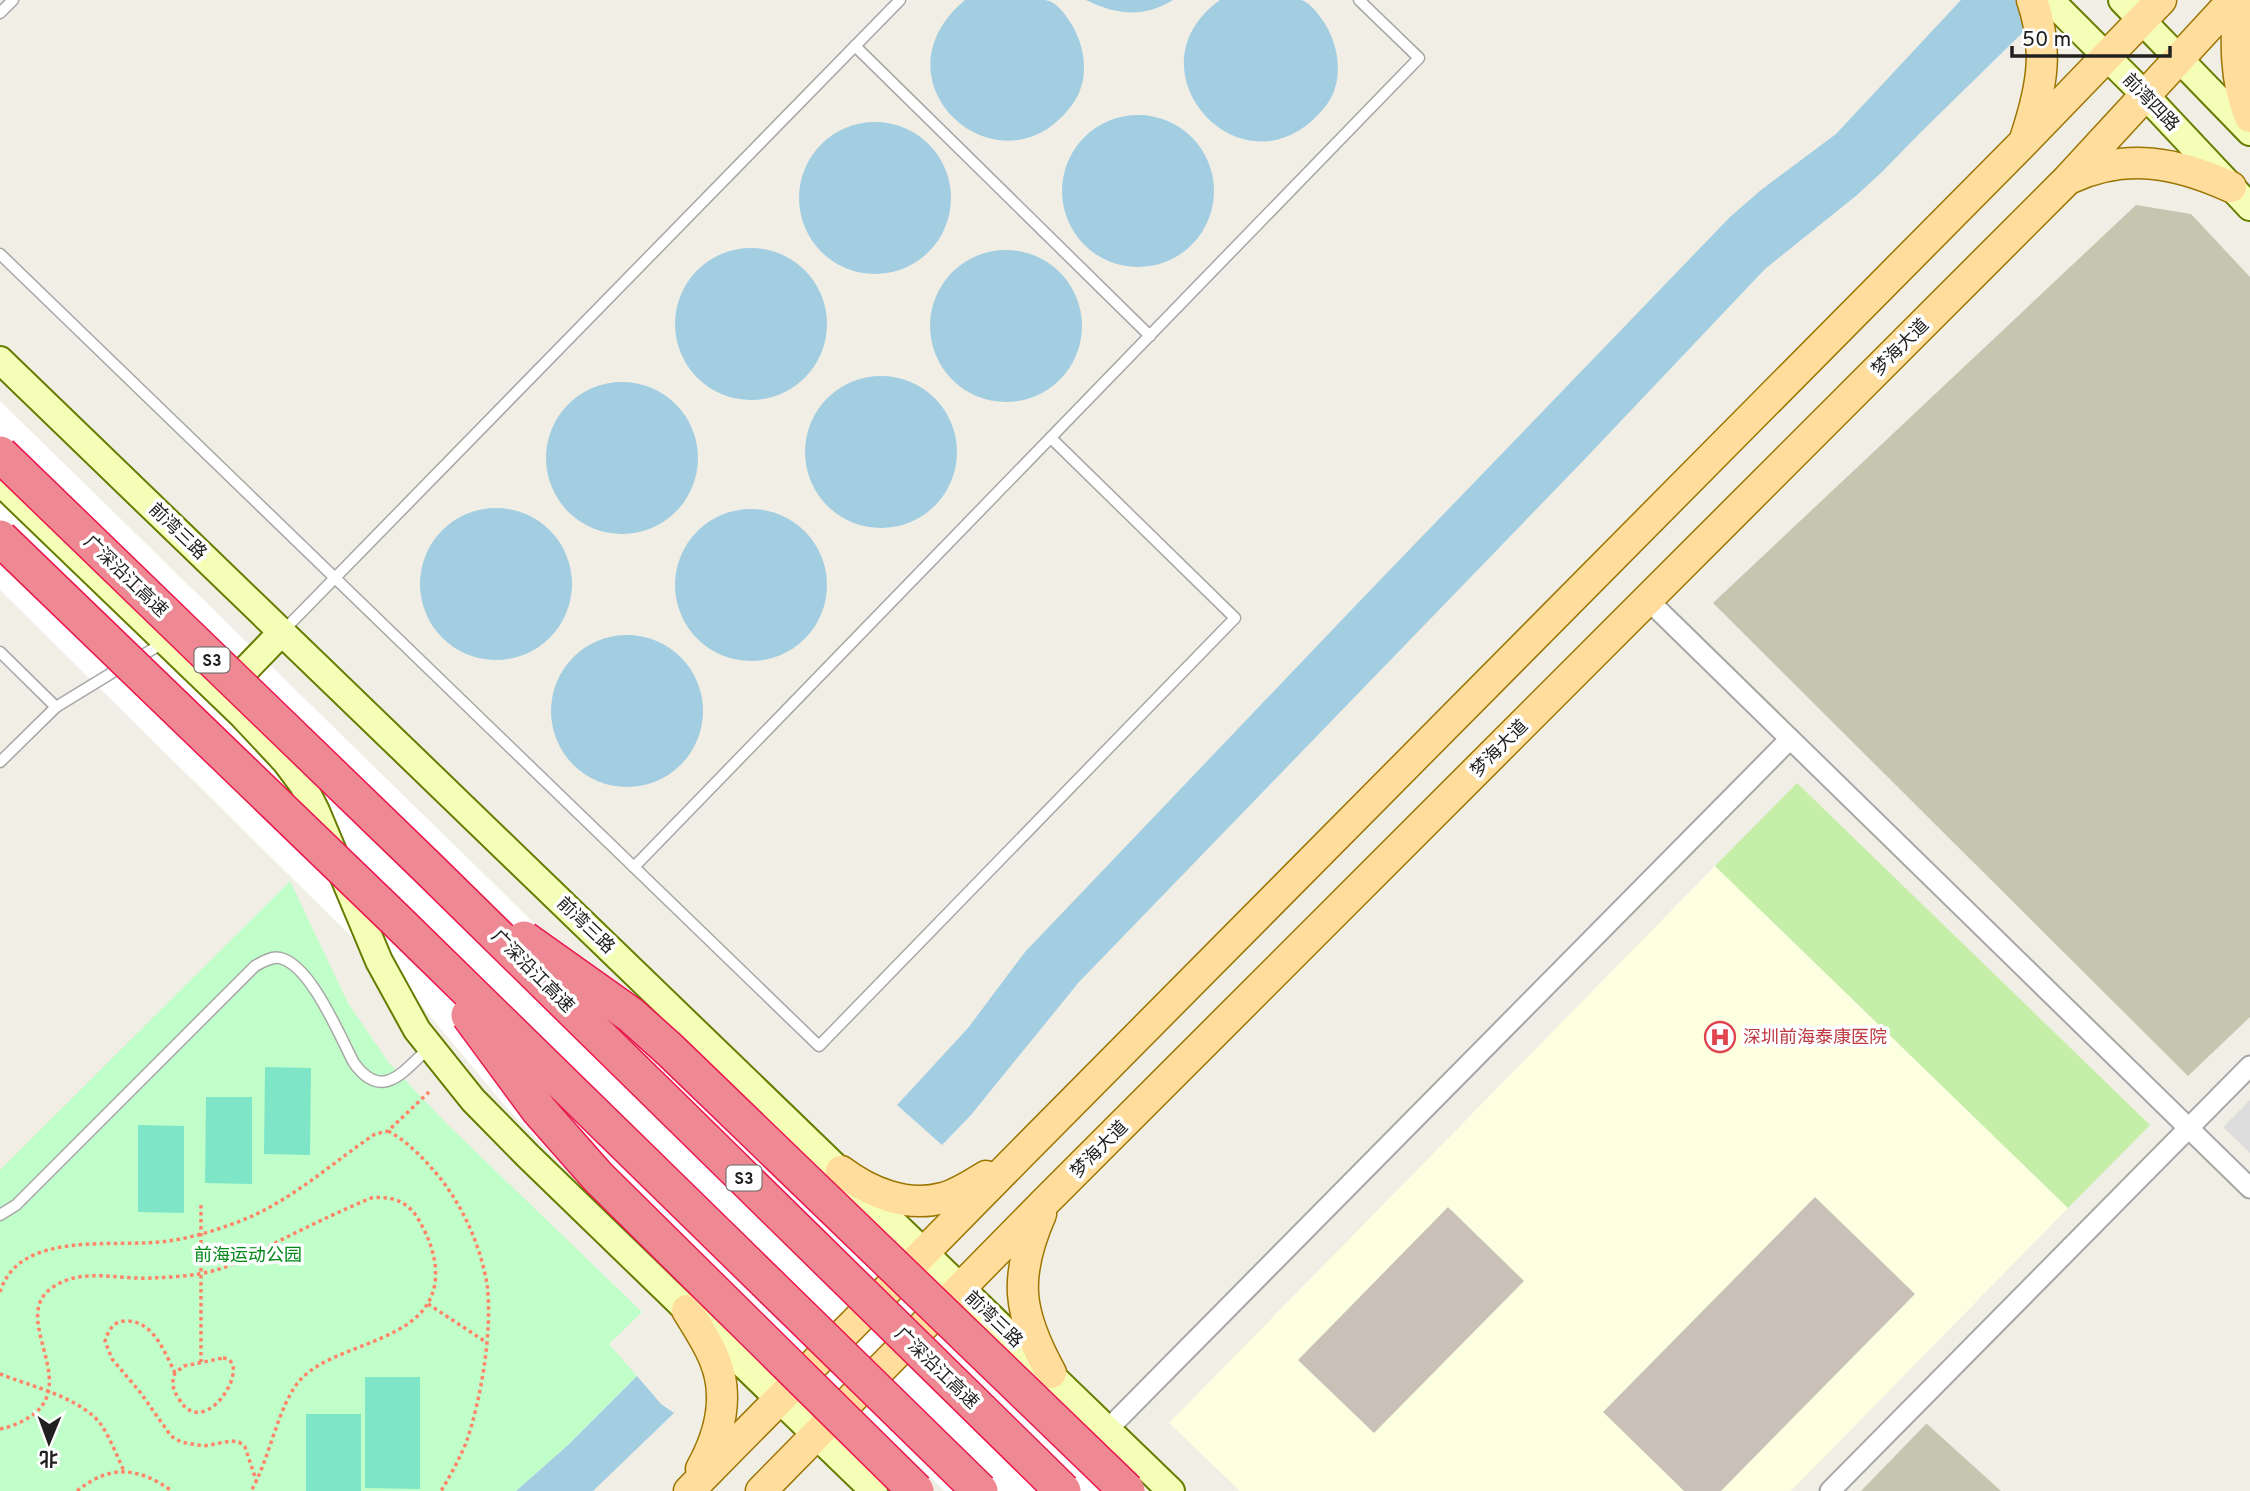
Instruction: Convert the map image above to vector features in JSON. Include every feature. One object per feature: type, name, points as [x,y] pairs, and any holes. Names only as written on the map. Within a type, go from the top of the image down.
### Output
[{"type":"highway","name":"广深沿江高速","points":[[0,454],[425,865],[1063,1491]]},
{"type":"highway","points":[[0,538],[396,920],[980,1491]]},
{"type":"highway","points":[[425,865],[640,1024],[1127,1491]]},
{"type":"highway","points":[[396,920],[539,1110],[568,1144],[617,1196],[916,1491]]},
{"type":"main road","points":[[2023,143],[2038,98],[2042,76],[2040,29],[2032,0]]},
{"type":"main road","points":[[2236,0],[2237,68],[2250,117]]},
{"type":"main road","name":"梦海大道","points":[[761,1491],[1046,1201],[2068,179],[2144,94],[2236,0]]},
{"type":"main road","points":[[689,1491],[2108,57],[2142,7]]},
{"type":"main road","points":[[2068,179],[2087,170],[2149,163],[2191,171],[2240,197]]},
{"type":"main road","points":[[841,1171],[875,1193],[919,1200],[942,1198],[965,1189],[1017,1158]]},
{"type":"main road","points":[[1046,1201],[1025,1257],[1022,1281],[1027,1321],[1034,1342],[1051,1373]]},
{"type":"main road","points":[[687,1310],[715,1359],[721,1386],[721,1415],[716,1438],[689,1491]]},
{"type":"street","name":"前湾四路","points":[[2050,0],[2144,94],[2240,197]]},
{"type":"street","points":[[2142,7],[2179,58],[2250,132]]},
{"type":"street","name":"前湾三路","points":[[0,360],[1171,1491]]},
{"type":"street","points":[[0,482],[266,738],[303,785],[379,961],[417,1030],[473,1100],[874,1491]]},
{"type":"street","points":[[1647,599],[2250,1188]]},
{"type":"street","points":[[221,695],[282,632]]},
{"type":"street","points":[[1108,1429],[1790,739]]},
{"type":"street","points":[[1830,1491],[2250,1066]]},
{"type":"lane","points":[[0,13],[13,0]]},
{"type":"lane","points":[[282,632],[900,0]]},
{"type":"lane","points":[[634,867],[1419,58],[1359,0]]},
{"type":"lane","points":[[855,46],[1150,336]]},
{"type":"lane","points":[[0,254],[820,1046],[1236,618],[1051,438]]},
{"type":"lane","points":[[0,762],[56,707],[166,641]]},
{"type":"lane","points":[[0,652],[56,707]]},
{"type":"lane","points":[[0,1215],[16,1205],[264,960],[279,958],[304,973],[354,1063],[362,1074],[373,1082],[386,1083],[397,1077],[430,1047]]},
{"type":"path","points":[[0,1292],[4,1279],[17,1264],[37,1252],[58,1247],[167,1241],[201,1234],[258,1214],[302,1187],[375,1134],[388,1131],[429,1092]]},
{"type":"path","points":[[388,1131],[401,1138],[427,1162],[451,1190],[481,1257],[487,1286],[486,1342],[480,1388],[466,1444],[441,1491]]},
{"type":"path","points":[[0,1429],[25,1420],[37,1412],[46,1401],[50,1373],[42,1347],[38,1315],[45,1293],[55,1285],[100,1275],[148,1278],[216,1270],[371,1198],[383,1197],[403,1202],[413,1211],[427,1233],[436,1274],[432,1297],[416,1317],[384,1337],[346,1353],[303,1378],[287,1402],[257,1482],[251,1491]]},
{"type":"path","points":[[201,1205],[201,1362]]},
{"type":"path","points":[[428,1304],[486,1342]]},
{"type":"path","points":[[175,1373],[184,1366],[229,1358],[235,1369],[228,1388],[206,1412],[190,1412],[174,1391],[175,1373],[158,1340],[141,1324],[123,1321],[113,1325],[108,1332],[105,1341],[112,1359],[140,1392],[171,1436],[181,1442],[204,1446],[239,1442],[245,1447],[257,1482]]},
{"type":"path","points":[[0,1374],[78,1406],[92,1415],[101,1424],[124,1471]]},
{"type":"path","points":[[77,1491],[96,1477],[124,1471],[147,1476],[172,1491]]},
{"type":"shaded area","points":[[2136,205],[2191,214],[2250,277],[2250,1017],[2188,1076],[1713,603]]},
{"type":"shaded area","name":"深圳前海泰康医院","points":[[1715,866],[2068,1208],[1791,1491],[1240,1491],[1169,1423]]},
{"type":"shaded area","points":[[2250,1100],[2250,1153],[2223,1127]]},
{"type":"shaded area","points":[[1927,1424],[2001,1491],[1861,1491]]},
{"type":"green space","points":[[1797,783],[2150,1125],[2068,1208],[1715,866]]},
{"type":"green space","name":"前海运动公园","points":[[290,881],[348,1003],[389,1063],[447,1124],[642,1312],[609,1344],[637,1376],[567,1446],[516,1491],[0,1491],[0,1170]]},
{"type":"green space","points":[[265,1067],[311,1068],[310,1155],[264,1154]]},
{"type":"green space","points":[[206,1097],[252,1097],[252,1184],[205,1183]]},
{"type":"green space","points":[[138,1125],[184,1126],[184,1213],[138,1212]]},
{"type":"green space","points":[[365,1377],[420,1377],[420,1489],[365,1488]]},
{"type":"green space","points":[[306,1414],[361,1414],[361,1491],[306,1491]]},
{"type":"water","points":[[965,0],[1045,0],[1060,8],[1073,26],[1084,60],[1082,83],[1072,105],[1043,131],[1012,141],[981,136],[955,119],[937,95],[930,64],[939,32]]},
{"type":"water","points":[[1086,0],[1173,0],[1151,10],[1130,12],[1108,9]]},
{"type":"water","points":[[1220,0],[1301,0],[1312,7],[1327,28],[1338,62],[1336,86],[1325,107],[1294,133],[1261,141],[1231,135],[1206,117],[1189,90],[1184,60],[1193,29]]},
{"type":"water","points":[[1961,0],[2056,0],[1883,171],[1765,269],[1079,982],[971,1115],[942,1145],[897,1105],[968,1028],[1025,952],[1356,605],[1730,217],[1761,190],[1836,134]]},
{"type":"water","points":[[1138,115],[1167,121],[1192,137],[1208,162],[1214,191],[1208,220],[1192,245],[1167,261],[1138,267],[1109,261],[1084,245],[1068,220],[1062,191],[1068,162],[1084,137],[1109,121]]},
{"type":"water","points":[[875,122],[904,128],[929,144],[945,169],[951,198],[945,227],[929,252],[904,268],[875,274],[846,268],[821,252],[805,227],[799,198],[805,169],[821,144],[846,128]]},
{"type":"water","points":[[751,248],[780,254],[805,270],[821,295],[827,324],[821,353],[805,378],[780,394],[751,400],[722,394],[697,378],[681,353],[675,324],[681,295],[697,270],[722,254]]},
{"type":"water","points":[[1006,250],[1035,255],[1060,272],[1077,297],[1082,326],[1077,355],[1060,380],[1035,397],[1006,402],[977,397],[952,380],[935,355],[930,326],[935,297],[952,272],[977,255]]},
{"type":"water","points":[[881,376],[910,382],[935,398],[951,423],[957,452],[951,481],[935,506],[910,522],[881,528],[852,522],[827,506],[811,481],[805,452],[811,423],[827,398],[852,382]]},
{"type":"water","points":[[622,382],[651,388],[676,404],[692,429],[698,458],[692,487],[676,512],[651,528],[622,534],[593,528],[568,512],[552,487],[546,458],[552,429],[568,404],[593,388]]},
{"type":"water","points":[[496,508],[525,514],[550,530],[566,555],[572,584],[566,613],[550,638],[525,654],[496,660],[467,654],[442,638],[426,613],[420,584],[426,555],[442,530],[467,514]]},
{"type":"water","points":[[751,509],[780,514],[805,531],[822,556],[827,585],[822,614],[805,639],[780,656],[751,661],[722,656],[697,639],[680,614],[675,585],[680,556],[697,531],[722,514]]},
{"type":"water","points":[[627,635],[656,641],[681,657],[697,682],[703,711],[697,740],[681,765],[656,781],[627,787],[598,781],[573,765],[557,740],[551,711],[557,682],[573,657],[598,641]]},
{"type":"water","points":[[637,1376],[661,1404],[674,1413],[593,1491],[516,1491],[567,1446]]},
{"type":"pier","points":[[0,401],[536,925],[724,1081],[702,1104],[1099,1491],[945,1491],[626,1185],[603,1208],[506,1107],[421,1005],[0,590]]},
{"type":"building","points":[[1815,1197],[1915,1294],[1721,1491],[1684,1491],[1603,1412]]},
{"type":"building","points":[[1448,1207],[1524,1281],[1374,1433],[1298,1360]]},
{"type":"place","name":"深圳前海泰康医院","points":[[1720,1037]]}]
